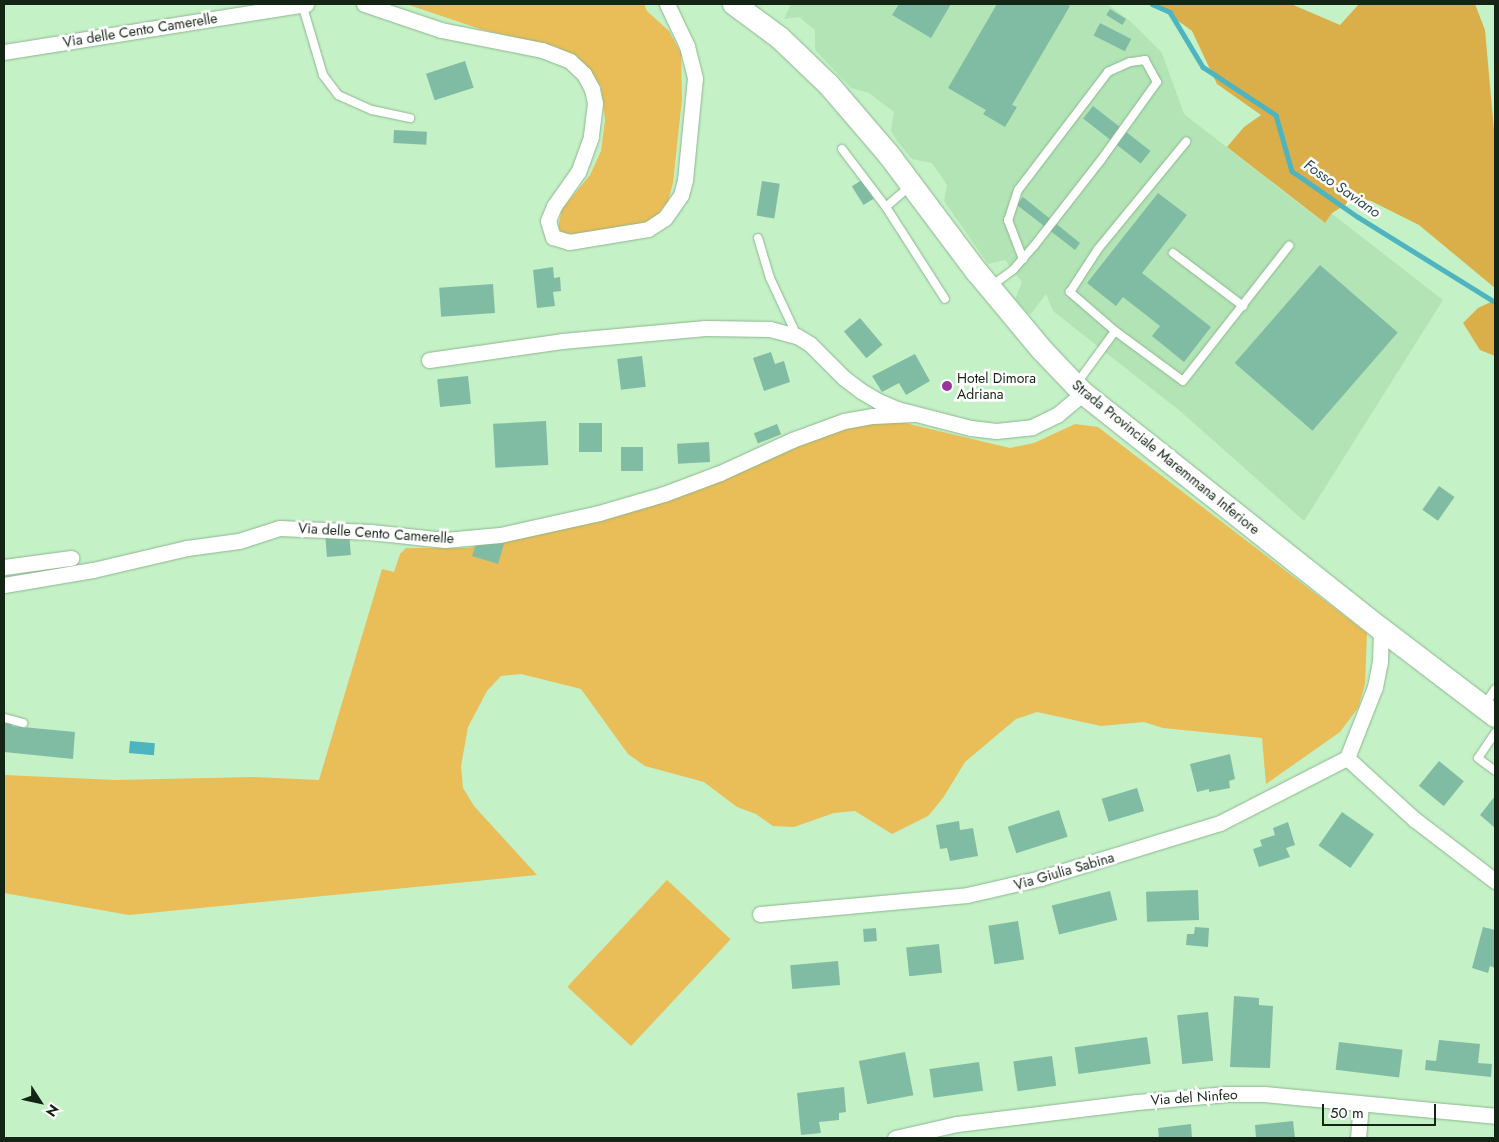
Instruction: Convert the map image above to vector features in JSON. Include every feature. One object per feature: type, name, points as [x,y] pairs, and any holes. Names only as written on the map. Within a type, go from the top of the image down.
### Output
[{"type":"main road","name":"Strada Provinciale Maremmana Inferiore","points":[[734,4],[774,33],[824,80],[912,185],[990,287],[1042,350],[1079,389],[1381,629],[1491,704]]},
{"type":"street","name":"Via delle Cento Camerelle","points":[[4,52],[306,4]]},
{"type":"street","points":[[364,4],[441,30],[542,50],[570,61],[584,74],[592,89],[596,110],[589,146],[578,172],[554,206],[547,224],[553,237],[569,242],[648,229],[665,218],[681,195],[685,180],[695,78],[687,46],[667,4]]},
{"type":"street","name":"Via delle Cento Camerelle","points":[[429,360],[562,342],[705,328],[770,329],[797,336],[816,348],[861,392],[897,409],[971,428],[996,431],[1022,430],[1057,415],[1079,389]]},
{"type":"street","name":"Via delle Cento Camerelle","points":[[4,585],[93,570],[187,548],[230,542],[279,528],[371,532],[445,540],[500,535],[599,513],[682,488],[792,440],[844,421],[873,416],[914,414]]},
{"type":"street","points":[[4,567],[71,558]]},
{"type":"street","points":[[1381,629],[1380,661],[1375,687],[1348,758],[1414,819],[1495,881]]},
{"type":"street","name":"Via Giulia Sabina","points":[[760,914],[967,895],[1021,884],[1220,823],[1348,758]]},
{"type":"street","name":"Via del Ninfeo","points":[[895,1138],[963,1124],[1216,1094],[1264,1094],[1495,1116]]},
{"type":"street","points":[[1358,1138],[1361,1104]]},
{"type":"lane","points":[[302,4],[323,75],[338,95],[372,110],[410,118]]},
{"type":"lane","points":[[990,287],[1013,270],[1022,259],[1101,160],[1157,82],[1145,60],[1130,62],[1108,72],[1018,190],[1008,220],[1022,259]]},
{"type":"lane","points":[[1186,142],[1098,249],[1070,292],[1115,331],[1183,381],[1289,246]]},
{"type":"lane","points":[[842,149],[886,207],[945,299]]},
{"type":"lane","points":[[886,207],[912,185]]},
{"type":"lane","points":[[758,238],[770,278],[797,336]]},
{"type":"lane","points":[[1174,253],[1243,306]]},
{"type":"lane","points":[[1079,389],[1115,331]]},
{"type":"lane","points":[[4,718],[23,724]]},
{"type":"lane","points":[[1495,733],[1478,758],[1495,771]]},
{"type":"shaded area","points":[[406,4],[644,4],[647,11],[669,31],[681,53],[682,99],[673,183],[668,201],[655,218],[636,227],[567,235],[562,233],[559,229],[559,223],[562,209],[590,175],[601,151],[605,120],[601,87],[590,70],[573,55],[554,46],[483,30]]},
{"type":"shaded area","points":[[791,4],[1107,4],[1130,21],[1162,53],[1184,114],[1324,223],[1331,213],[1443,300],[1304,521],[1180,411],[1053,311],[1046,294],[1030,315],[1015,299],[1022,282],[1005,260],[988,264],[944,201],[947,185],[932,163],[912,159],[897,141],[891,131],[894,112],[869,93],[851,88],[815,50],[815,30],[799,17],[784,19]]},
{"type":"shaded area","points":[[1155,4],[1291,4],[1340,25],[1359,4],[1475,4],[1485,30],[1495,141],[1495,288],[1419,225],[1371,201],[1356,198],[1332,213],[1325,223],[1227,147],[1244,127],[1261,115],[1217,84],[1192,31]]},
{"type":"shaded area","points":[[1495,300],[1495,356],[1480,350],[1463,323],[1478,308]]},
{"type":"shaded area","points":[[858,423],[905,423],[1010,448],[1034,443],[1075,424],[1098,427],[1367,633],[1365,684],[1358,708],[1340,732],[1266,784],[1262,738],[1163,728],[1144,722],[1101,726],[1037,712],[1016,719],[965,762],[943,798],[928,816],[892,834],[855,811],[834,813],[794,827],[773,826],[756,814],[737,807],[704,782],[645,766],[628,754],[581,689],[521,674],[501,676],[487,691],[468,727],[461,766],[463,788],[474,806],[537,875],[129,915],[4,893],[4,775],[116,780],[253,777],[319,780],[382,569],[394,572],[400,554],[406,548],[468,548],[608,519],[707,487],[841,428]]},
{"type":"shaded area","points":[[667,880],[731,939],[631,1046],[567,987]]},
{"type":"water","points":[[130,741],[155,743],[154,755],[129,753]]},
{"type":"building","points":[[899,4],[951,4],[931,38],[892,15]]},
{"type":"building","points":[[997,4],[1066,4],[1070,6],[1012,105],[1017,107],[1005,127],[983,114],[986,110],[948,88]]},
{"type":"building","points":[[1110,9],[1126,19],[1122,25],[1106,15]]},
{"type":"building","points":[[1100,23],[1131,39],[1125,51],[1094,35]]},
{"type":"building","points":[[465,61],[474,88],[435,100],[426,74]]},
{"type":"building","points":[[1093,106],[1151,151],[1141,164],[1083,119]]},
{"type":"building","points":[[394,130],[427,132],[426,145],[393,143]]},
{"type":"building","points":[[862,180],[874,199],[863,205],[852,186]]},
{"type":"building","points":[[762,181],[780,184],[774,218],[757,216]]},
{"type":"building","points":[[1158,193],[1187,215],[1142,273],[1211,327],[1184,362],[1152,336],[1160,326],[1123,297],[1116,306],[1087,283]]},
{"type":"building","points":[[1023,197],[1080,243],[1075,250],[1017,205]]},
{"type":"building","points":[[1320,265],[1398,333],[1312,431],[1235,363]]},
{"type":"building","points":[[553,267],[554,278],[560,277],[561,291],[553,292],[555,306],[537,308],[533,270]]},
{"type":"building","points":[[493,284],[495,313],[441,317],[439,288]]},
{"type":"building","points":[[860,318],[882,345],[866,358],[844,331]]},
{"type":"building","points":[[771,352],[775,364],[784,361],[790,382],[764,391],[753,358]]},
{"type":"building","points":[[915,354],[930,381],[906,395],[899,383],[882,392],[872,376]]},
{"type":"building","points":[[642,356],[646,387],[621,390],[617,359]]},
{"type":"building","points":[[468,376],[471,404],[440,407],[437,379]]},
{"type":"building","points":[[546,421],[548,465],[495,468],[493,424]]},
{"type":"building","points":[[579,423],[602,423],[602,452],[579,452]]},
{"type":"building","points":[[777,424],[781,434],[758,444],[754,433]]},
{"type":"building","points":[[709,442],[710,462],[678,464],[677,444]]},
{"type":"building","points":[[621,447],[643,447],[643,471],[621,471]]},
{"type":"building","points":[[1439,486],[1455,497],[1438,521],[1422,510]]},
{"type":"building","points":[[349,533],[351,555],[327,557],[325,535]]},
{"type":"building","points":[[506,537],[498,564],[472,556],[476,544]]},
{"type":"building","points":[[4,719],[12,720],[12,726],[75,732],[73,759],[4,752]]},
{"type":"building","points":[[1230,754],[1235,779],[1229,781],[1230,788],[1209,792],[1209,789],[1197,792],[1190,764]]},
{"type":"building","points":[[1439,761],[1464,781],[1444,806],[1419,786]]},
{"type":"building","points":[[1137,788],[1144,811],[1109,822],[1102,799]]},
{"type":"building","points":[[1495,796],[1495,828],[1480,815]]},
{"type":"building","points":[[1059,810],[1068,837],[1016,853],[1008,827]]},
{"type":"building","points":[[1342,812],[1374,834],[1350,868],[1318,846]]},
{"type":"building","points":[[959,821],[960,830],[973,828],[978,856],[950,861],[947,848],[940,849],[936,825]]},
{"type":"building","points":[[1288,822],[1295,845],[1286,848],[1290,857],[1259,867],[1253,849],[1262,846],[1260,840],[1275,835],[1273,828]]},
{"type":"building","points":[[1198,890],[1199,920],[1147,922],[1146,892]]},
{"type":"building","points":[[1110,891],[1117,920],[1059,935],[1052,906]]},
{"type":"building","points":[[1018,921],[1024,960],[994,964],[988,926]]},
{"type":"building","points":[[1195,927],[1209,928],[1208,947],[1186,945],[1187,934],[1194,934]]},
{"type":"building","points":[[1483,927],[1495,930],[1495,968],[1490,966],[1488,973],[1472,968]]},
{"type":"building","points":[[876,928],[877,941],[864,942],[863,929]]},
{"type":"building","points":[[939,944],[942,973],[909,976],[906,947]]},
{"type":"building","points":[[838,961],[840,985],[792,989],[790,965]]},
{"type":"building","points":[[1234,996],[1259,998],[1259,1005],[1273,1006],[1270,1068],[1230,1067]]},
{"type":"building","points":[[1208,1012],[1213,1061],[1182,1064],[1177,1015]]},
{"type":"building","points":[[1147,1037],[1151,1064],[1078,1074],[1075,1047]]},
{"type":"building","points":[[1439,1040],[1480,1044],[1478,1063],[1492,1064],[1491,1077],[1425,1070],[1426,1060],[1436,1061]]},
{"type":"building","points":[[1339,1042],[1403,1050],[1399,1078],[1336,1070]]},
{"type":"building","points":[[905,1052],[913,1095],[867,1104],[859,1061]]},
{"type":"building","points":[[1052,1056],[1056,1086],[1018,1091],[1013,1061]]},
{"type":"building","points":[[979,1062],[983,1091],[934,1098],[929,1069]]},
{"type":"building","points":[[844,1087],[846,1112],[839,1113],[839,1120],[819,1122],[821,1133],[801,1135],[797,1093]]},
{"type":"building","points":[[1293,1121],[1295,1138],[1256,1138],[1255,1125]]},
{"type":"building","points":[[1191,1124],[1192,1138],[1159,1138],[1158,1128]]},
{"type":"waterway","name":"Fosso Saviano","points":[[1152,4],[1170,12],[1203,67],[1276,115],[1292,171],[1358,217],[1495,302]]},
{"type":"place","name":"Hotel Dimora Adriana","points":[[947,386]]}]
